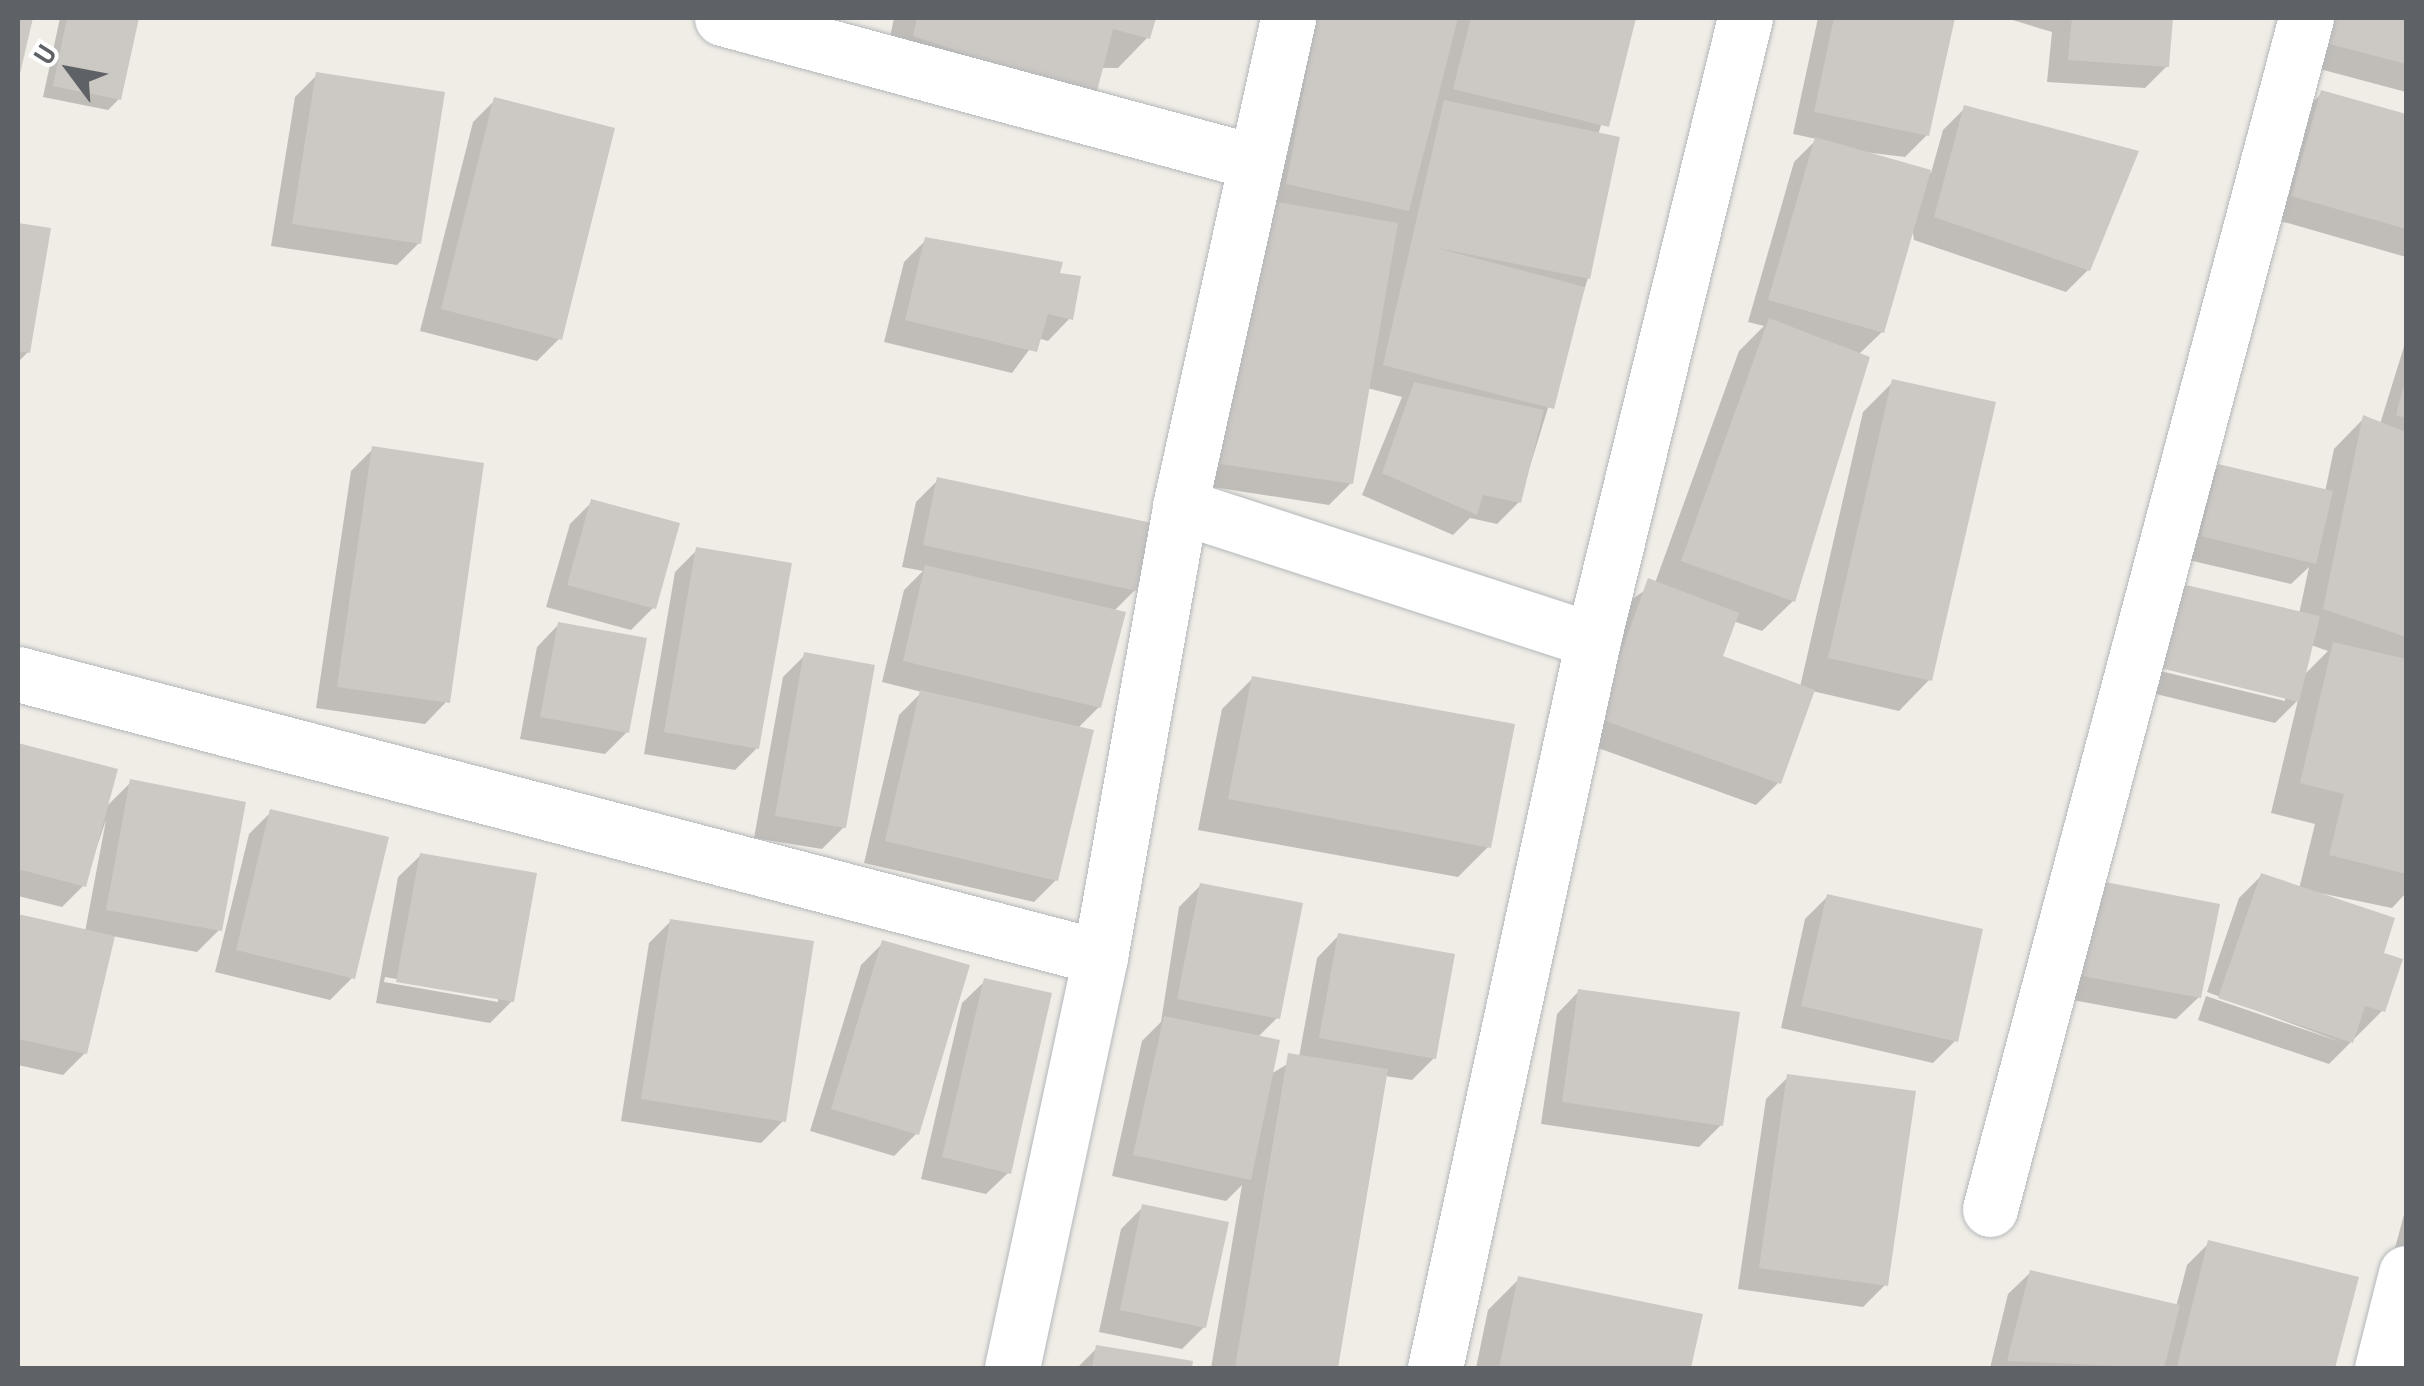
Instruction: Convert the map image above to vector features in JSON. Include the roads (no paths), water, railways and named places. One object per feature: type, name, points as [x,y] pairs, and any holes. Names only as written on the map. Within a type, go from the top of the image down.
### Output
[{"type":"street","points":[[722,18],[1255,162]]},
{"type":"street","points":[[1012,1368],[1100,957],[1180,506],[1288,18]]},
{"type":"street","points":[[1436,1368],[1593,640],[1745,18]]},
{"type":"street","points":[[1990,1209],[2306,18]]},
{"type":"street","points":[[1180,506],[1593,640]]},
{"type":"street","points":[[18,674],[1100,957]]},
{"type":"street","points":[[2382,1368],[2406,1273]]}]
